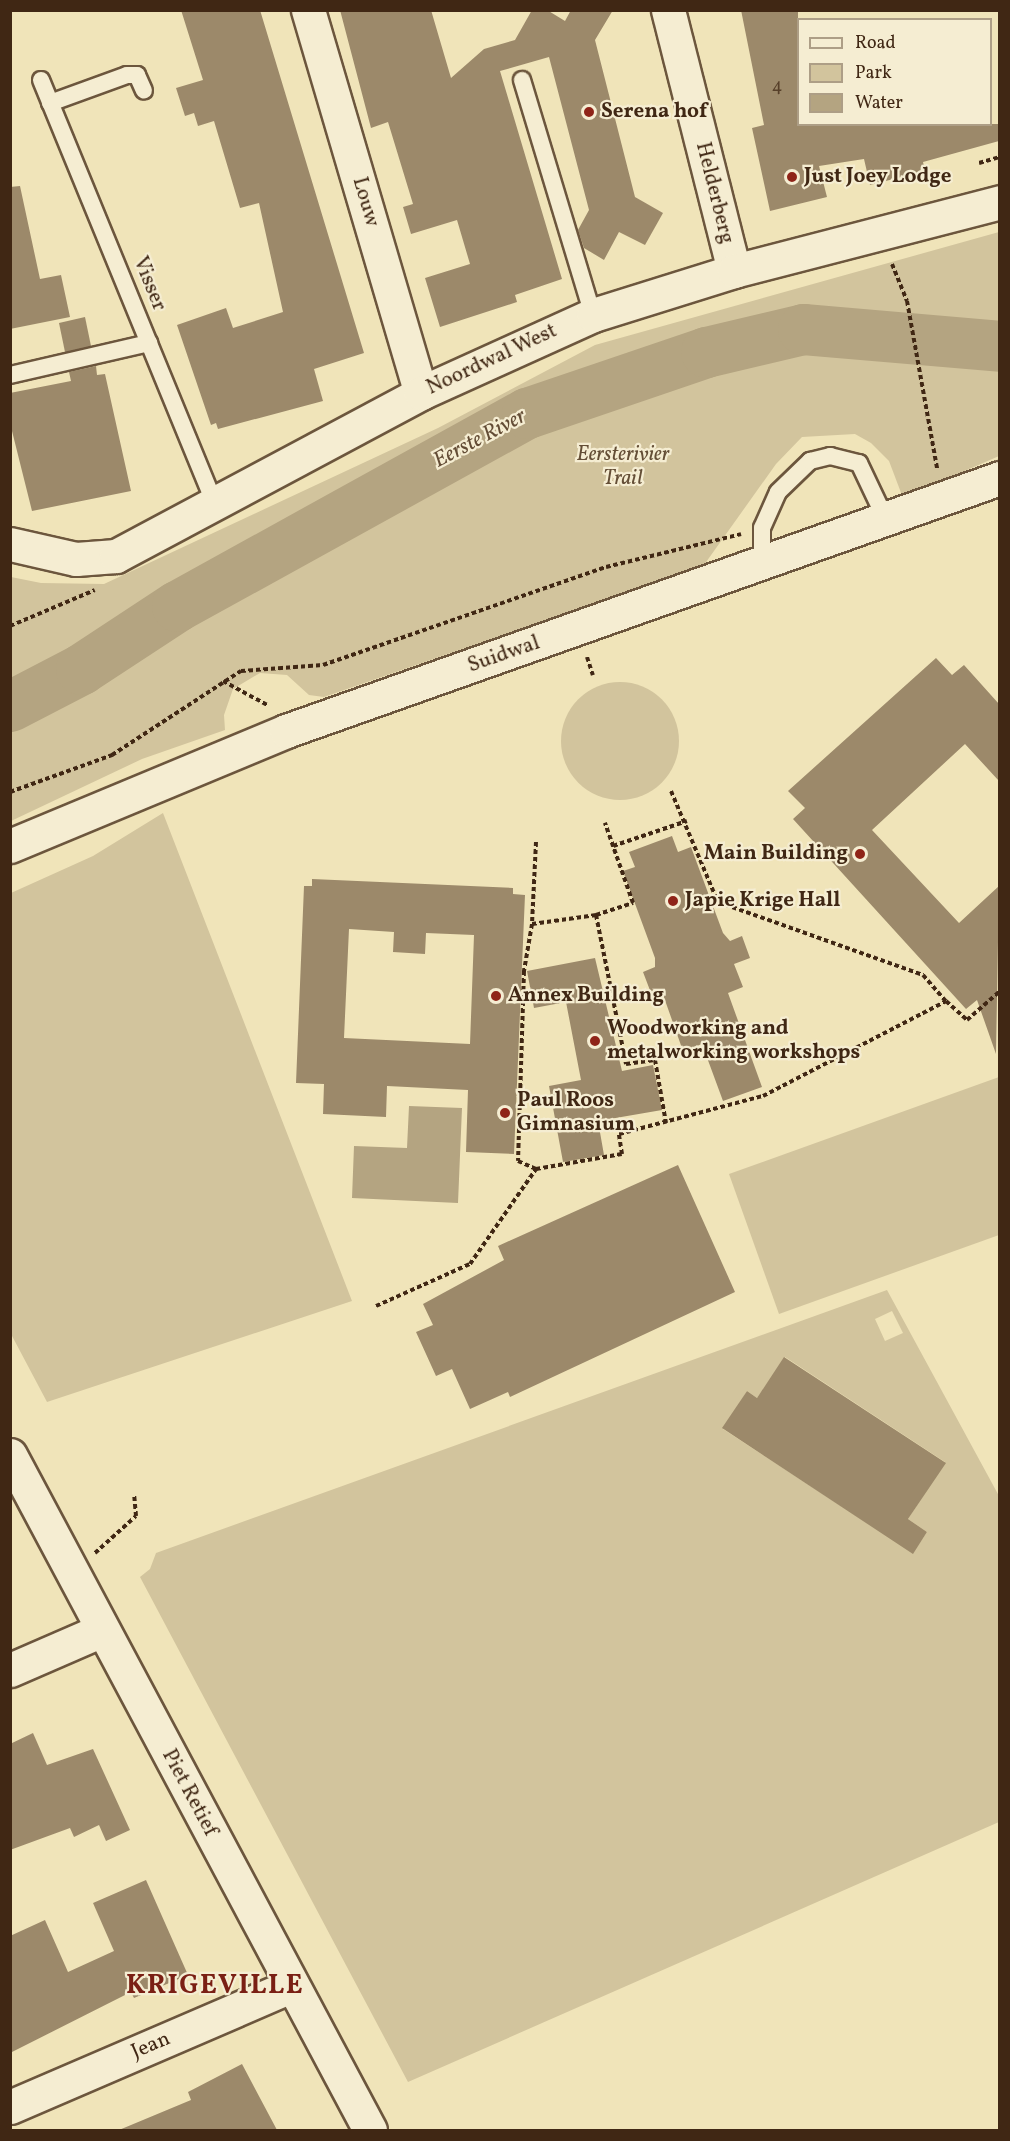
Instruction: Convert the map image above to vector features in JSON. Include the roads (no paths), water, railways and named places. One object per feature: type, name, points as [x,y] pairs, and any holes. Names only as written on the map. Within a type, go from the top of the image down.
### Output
[{"type":"street","name":"Louw","points":[[308,10],[421,393]]},
{"type":"street","name":"Helderberg","points":[[668,10],[734,271]]},
{"type":"street","name":"Noordwal West","points":[[10,544],[96,561],[216,507],[421,393],[593,315],[734,271],[999,202]]},
{"type":"street","name":"Suidwal","points":[[12,847],[286,731],[887,522],[999,478]]},
{"type":"street","name":"Piet Retief","points":[[10,1455],[71,1565],[102,1630],[370,2130]]},
{"type":"street","points":[[10,1670],[102,1630]]},
{"type":"street","name":"Jean","points":[[10,2107],[291,1986]]},
{"type":"lane","points":[[50,103],[127,75],[137,75],[144,91]]},
{"type":"lane","name":"Visser","points":[[41,80],[216,507]]},
{"type":"lane","points":[[522,80],[593,315]]},
{"type":"lane","points":[[10,375],[149,343]]},
{"type":"lane","points":[[762,566],[762,528],[792,473],[830,456],[859,463],[887,522]]},
{"type":"water","points":[[409,1106],[462,1108],[458,1203],[352,1198],[354,1146],[407,1148]]},
{"type":"waterway","name":"Eerste River","points":[[10,706],[81,669],[177,606],[527,413],[706,352],[803,329],[1000,346]]},
{"type":"place","name":"Serena hof","points":[[589,112]]},
{"type":"place","name":"Just Joey Lodge","points":[[792,177]]},
{"type":"place","name":"Main Building","points":[[860,854]]},
{"type":"place","name":"Japie Krige Hall","points":[[673,901]]},
{"type":"place","name":"Annex Building","points":[[496,996]]},
{"type":"place","name":"Woodworking and metalworking workshops","points":[[595,1041]]},
{"type":"place","name":"Paul Roos Gimnasium","points":[[505,1113]]},
{"type":"district","name":"KRIGEVILLE","points":[[215,1987]]},
{"type":"park label","name":"Eersterivier Trail","points":[[623,467]]}]
